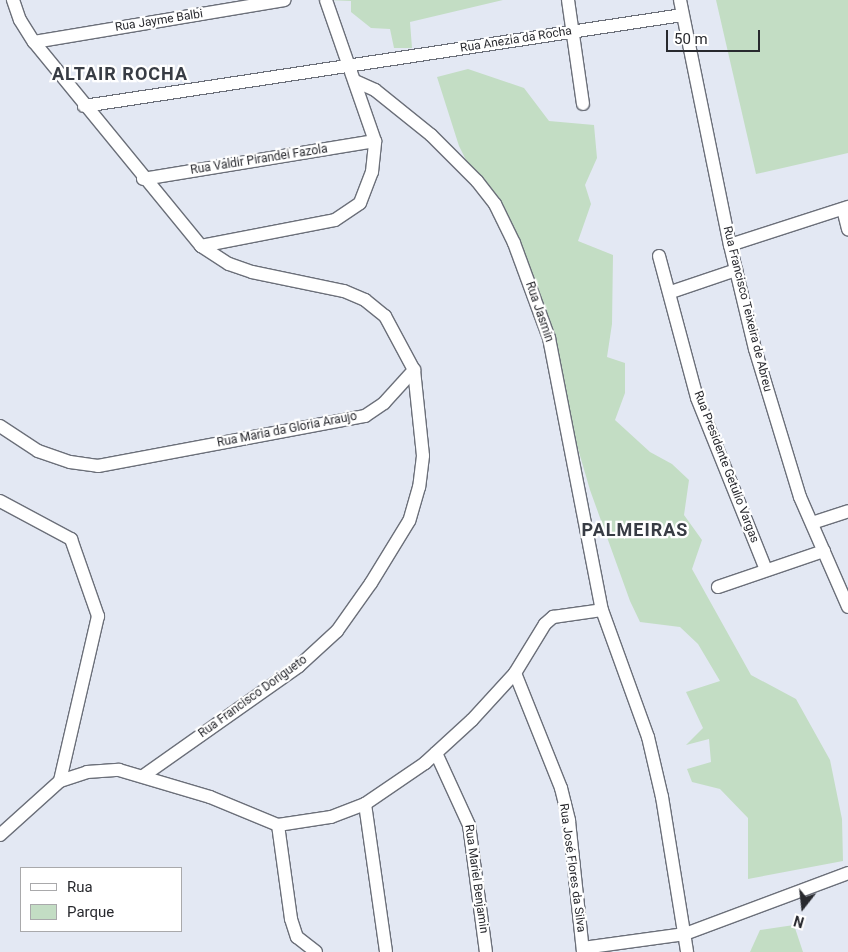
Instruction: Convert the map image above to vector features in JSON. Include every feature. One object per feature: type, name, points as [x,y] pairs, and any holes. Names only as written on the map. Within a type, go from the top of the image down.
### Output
[{"type":"street","points":[[13,0],[20,20],[34,42],[84,106],[201,246],[230,264],[252,272],[344,291],[365,300],[386,316],[414,370]]},
{"type":"street","name":"Rua Jayme Balbi","points":[[34,42],[285,0]]},
{"type":"street","points":[[201,246],[335,220],[346,215],[360,204],[368,187],[375,141],[326,0]]},
{"type":"street","points":[[568,0],[584,104]]},
{"type":"street","name":"Rua Francisco Teixeira de Abreu","points":[[680,0],[730,245],[784,448],[800,497],[848,607]]},
{"type":"street","name":"Rua Anezia da Rocha","points":[[84,106],[682,15]]},
{"type":"street","name":"Rua Jasmin","points":[[355,81],[375,90],[431,135],[477,181],[504,219],[549,338],[602,610],[648,738],[662,797],[685,934],[686,952]]},
{"type":"street","name":"Rua Valdir Pirandei Fazola","points":[[144,179],[375,141]]},
{"type":"street","points":[[730,245],[846,208],[848,229]]},
{"type":"street","name":"Rua Presidente Getulio Vargas","points":[[659,256],[671,292],[697,398],[766,570]]},
{"type":"street","points":[[671,292],[736,270]]},
{"type":"street","name":"Rua Maria da Gloria Araujo","points":[[0,426],[38,451],[70,462],[98,466],[365,416],[384,404],[414,370]]},
{"type":"street","name":"Rua Francisco Dorigueto","points":[[143,776],[300,666],[337,631],[371,583],[409,520],[419,487],[423,456],[414,370]]},
{"type":"street","points":[[0,501],[71,539],[98,616],[60,781]]},
{"type":"street","points":[[812,523],[848,511]]},
{"type":"street","points":[[718,587],[824,551]]},
{"type":"street","points":[[0,835],[60,781],[87,772],[120,770],[210,797],[278,824],[331,818],[365,804],[436,753],[472,720],[515,673],[545,624],[554,616],[602,610]]},
{"type":"street","name":"Rua José Flores da Silva","points":[[515,673],[561,788],[569,821],[583,950]]},
{"type":"street","name":"Rua Mariel Benjamin","points":[[436,753],[469,825],[486,952]]},
{"type":"street","points":[[365,804],[386,952]]},
{"type":"street","points":[[278,824],[291,920],[297,937],[316,952]]},
{"type":"street","points":[[583,950],[685,934],[848,873]]},
{"type":"green space","points":[[326,0],[503,0],[410,22],[412,48],[394,48],[390,29],[371,28],[351,12],[351,1]]},
{"type":"green space","points":[[716,0],[848,0],[848,153],[756,174]]},
{"type":"green space","points":[[468,69],[524,88],[549,121],[594,125],[597,158],[585,185],[591,204],[578,241],[613,255],[612,324],[607,357],[625,363],[625,393],[615,420],[650,452],[672,464],[689,480],[684,515],[702,540],[692,569],[751,675],[796,699],[830,760],[842,819],[843,861],[748,879],[748,818],[720,789],[692,782],[687,769],[711,762],[709,739],[686,745],[703,728],[686,692],[720,681],[698,644],[680,627],[640,622],[630,601],[590,490],[533,294],[459,146],[437,77]]},
{"type":"green space","points":[[794,925],[803,952],[750,952],[760,930]]},
{"type":"district","name":"ALTAIR ROCHA","points":[[120,74]]},
{"type":"district","name":"PALMEIRAS","points":[[635,530]]}]
